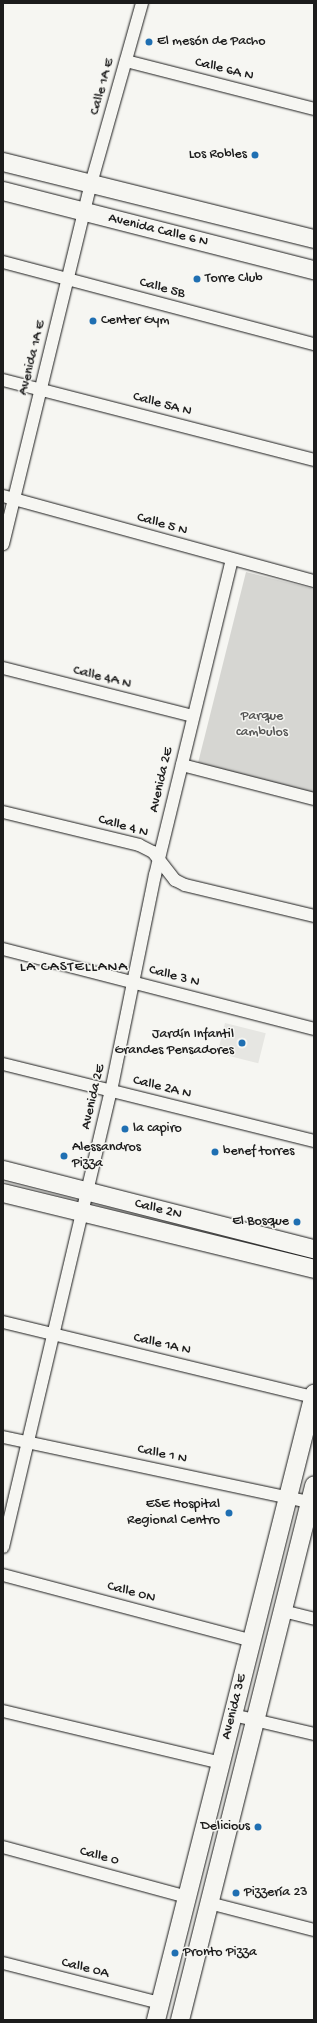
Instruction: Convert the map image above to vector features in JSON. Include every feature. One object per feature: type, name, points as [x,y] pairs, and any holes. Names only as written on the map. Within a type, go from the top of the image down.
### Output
[{"type":"street","name":"Calle 1A E","points":[[92,182],[142,3]]},
{"type":"street","name":"Calle 6A N","points":[[126,61],[314,109]]},
{"type":"street","points":[[3,162],[92,182],[314,239]]},
{"type":"street","name":"Avenida 1A E","points":[[3,544],[92,182]]},
{"type":"street","name":"Avenida Calle 6 N","points":[[3,191],[314,270]]},
{"type":"street","name":"Calle 5B","points":[[3,262],[314,344]]},
{"type":"street","name":"Calle 5A N","points":[[3,380],[314,460]]},
{"type":"street","name":"Calle 5 N","points":[[3,496],[232,560],[314,581]]},
{"type":"street","name":"Avenida 2E","points":[[3,1547],[111,1091],[158,862],[232,560]]},
{"type":"street","name":"Calle 4A N","points":[[3,668],[193,716]]},
{"type":"street","points":[[182,765],[314,799]]},
{"type":"street","name":"Calle 4 N","points":[[3,812],[139,845],[153,852],[158,862],[175,880],[185,885],[314,916]]},
{"type":"street","name":"Calle 3 N","points":[[3,950],[133,981],[314,1029]]},
{"type":"street","name":"Calle 2A N","points":[[3,1064],[314,1141]]},
{"type":"street","name":"Calle 2N","points":[[3,1170],[314,1249]]},
{"type":"street","name":"Calle 2N","points":[[3,1193],[314,1269]]},
{"type":"street","name":"Calle 1A N","points":[[3,1322],[314,1396]]},
{"type":"street","name":"Avenida 3E","points":[[158,2012],[314,1396]]},
{"type":"street","name":"Calle 1 N","points":[[3,1437],[288,1497],[313,1497]]},
{"type":"street","name":"Avenida 3E","points":[[180,2020],[313,1497]]},
{"type":"street","name":"Calle 0N","points":[[3,1575],[252,1641]]},
{"type":"street","points":[[283,1611],[314,1619]]},
{"type":"street","points":[[3,1711],[221,1763]]},
{"type":"street","points":[[233,1715],[314,1734]]},
{"type":"street","name":"Calle 0","points":[[3,1847],[187,1897]]},
{"type":"street","points":[[209,1903],[314,1930]]},
{"type":"street","name":"Calle 0A","points":[[3,1963],[158,2012]]},
{"type":"shaded area","name":"Jardín Infantil Grandes Pensadores","points":[[225,1023],[266,1033],[258,1063],[218,1053]]},
{"type":"green space","name":"Parque cambulos","points":[[246,572],[314,589],[314,793],[198,763]]},
{"type":"place","name":"El mesón de Pacho","points":[[149,42]]},
{"type":"place","name":"Los Robles","points":[[255,155]]},
{"type":"place","name":"Torre Club","points":[[197,279]]},
{"type":"place","name":"Center Gym","points":[[93,321]]},
{"type":"place","name":"Jardín Infantil Grandes Pensadores","points":[[242,1043]]},
{"type":"place","name":"la capiro","points":[[125,1129]]},
{"type":"place","name":"benef torres","points":[[215,1152]]},
{"type":"place","name":"Alessandros Pizza","points":[[64,1156]]},
{"type":"place","name":"El Bosque","points":[[297,1222]]},
{"type":"place","name":"ESE Hospital Regional Centro","points":[[229,1513]]},
{"type":"place","name":"Delicious","points":[[258,1827]]},
{"type":"place","name":"Pizzería 23","points":[[236,1893]]},
{"type":"place","name":"Pronto Pizza","points":[[175,1953]]},
{"type":"district","name":"LA CASTELLANA","points":[[74,968]]}]
